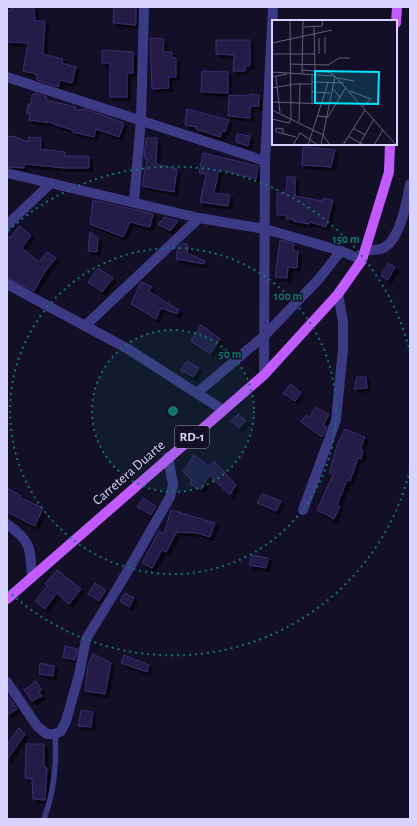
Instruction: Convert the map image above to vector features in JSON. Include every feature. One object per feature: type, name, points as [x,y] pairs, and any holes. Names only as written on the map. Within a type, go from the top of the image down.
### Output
[{"type":"main road","points":[[396,20],[397,7]]},
{"type":"main road","name":"RD-1","points":[[364,255],[388,172],[390,145]]},
{"type":"main road","name":"Carretera Duarte","points":[[9,596],[264,375],[338,294],[364,255]]},
{"type":"street","points":[[134,202],[141,119],[144,7]]},
{"type":"street","points":[[272,20],[273,7]]},
{"type":"street","points":[[264,375],[265,161],[272,26]]},
{"type":"street","points":[[7,77],[141,119],[265,161]]},
{"type":"street","points":[[7,173],[199,218],[265,229],[342,251],[364,255],[382,248],[391,241],[399,228],[407,203],[410,184]]},
{"type":"street","points":[[7,225],[51,183]]},
{"type":"street","points":[[85,326],[199,218]]},
{"type":"street","points":[[197,393],[264,336],[318,280],[342,251]]},
{"type":"street","points":[[7,284],[128,349],[223,410]]},
{"type":"street","points":[[303,510],[336,420],[343,349],[342,322],[338,294]]},
{"type":"street","points":[[7,682],[37,726],[47,734],[55,734],[61,731],[66,721],[79,675],[86,639],[123,579],[170,497],[173,485],[168,458]]},
{"type":"street","points":[[7,524],[22,535],[30,549],[32,577]]},
{"type":"lane","points":[[44,819],[49,805],[57,758],[55,734]]},
{"type":"building","points":[[12,7],[34,7],[35,21],[45,21],[43,54],[63,59],[62,63],[76,67],[72,83],[60,80],[58,87],[37,80],[36,74],[23,71],[28,43],[7,42],[7,11],[11,11]]},
{"type":"building","points":[[114,7],[136,7],[136,25],[113,23]]},
{"type":"building","points":[[150,38],[164,39],[163,52],[172,52],[172,58],[176,58],[176,77],[168,77],[169,88],[152,89]]},
{"type":"building","points":[[216,40],[250,40],[250,66],[245,66],[245,71],[233,71],[234,55],[216,54]]},
{"type":"building","points":[[102,50],[133,52],[133,73],[127,73],[127,97],[110,97],[110,63],[102,63]]},
{"type":"building","points":[[202,71],[228,72],[228,93],[201,92]]},
{"type":"building","points":[[35,93],[47,97],[46,100],[76,107],[75,110],[86,109],[124,123],[119,137],[96,129],[94,137],[73,132],[73,130],[53,123],[29,120],[30,114],[27,113],[28,104],[31,104],[32,95]]},
{"type":"building","points":[[250,94],[259,95],[259,106],[250,106],[250,118],[228,116],[229,95],[250,96]]},
{"type":"building","points":[[187,109],[229,120],[225,132],[222,131],[220,137],[196,129],[196,127],[185,125]]},
{"type":"building","points":[[237,134],[250,136],[248,146],[236,142]]},
{"type":"building","points":[[7,136],[16,137],[28,142],[28,137],[41,138],[40,149],[65,152],[65,156],[89,156],[89,168],[64,168],[24,164],[24,168],[7,167]]},
{"type":"building","points":[[146,138],[157,138],[156,164],[177,169],[174,192],[142,186],[147,158],[144,158]]},
{"type":"building","points":[[303,147],[335,150],[331,167],[302,165]]},
{"type":"building","points":[[203,153],[258,166],[256,179],[219,169],[214,193],[230,195],[228,206],[200,202],[206,174],[199,173]]},
{"type":"building","points":[[287,177],[295,177],[295,196],[322,201],[323,198],[333,201],[326,227],[310,222],[309,224],[293,221],[294,219],[286,219],[286,215],[277,215],[277,193],[286,193]]},
{"type":"building","points":[[93,200],[153,214],[150,227],[130,222],[123,237],[90,224]]},
{"type":"building","points":[[165,217],[178,221],[170,231],[158,224]]},
{"type":"building","points":[[19,226],[31,235],[22,248],[39,262],[47,252],[56,258],[44,273],[34,291],[7,278],[7,236],[10,238]]},
{"type":"building","points":[[90,232],[98,238],[97,252],[88,251]]},
{"type":"building","points":[[280,240],[294,244],[293,251],[298,251],[297,268],[288,267],[287,278],[275,277]]},
{"type":"building","points":[[183,243],[187,244],[186,246],[189,247],[187,253],[205,261],[204,264],[176,259],[178,247]]},
{"type":"building","points":[[388,263],[395,267],[388,280],[381,276]]},
{"type":"building","points":[[98,268],[113,278],[102,292],[88,282]]},
{"type":"building","points":[[141,282],[152,287],[148,291],[179,310],[177,314],[161,308],[156,319],[131,304]]},
{"type":"building","points":[[201,325],[220,339],[210,354],[191,341]]},
{"type":"building","points":[[187,361],[199,368],[193,377],[181,370]]},
{"type":"building","points":[[357,377],[366,377],[367,388],[354,389]]},
{"type":"building","points":[[291,384],[301,393],[295,401],[283,393]]},
{"type":"building","points":[[315,407],[329,415],[323,425],[327,427],[322,437],[301,422],[306,415],[310,417]]},
{"type":"building","points":[[238,414],[246,421],[239,428],[231,421]]},
{"type":"building","points":[[345,429],[365,437],[360,450],[363,450],[361,459],[358,458],[350,481],[347,480],[337,505],[340,506],[334,519],[317,510],[333,475],[329,473],[338,443]]},
{"type":"building","points":[[194,455],[209,466],[214,461],[236,485],[230,495],[209,475],[201,490],[190,484],[192,480],[183,472]]},
{"type":"building","points":[[7,488],[20,495],[19,497],[43,508],[35,526],[7,512]]},
{"type":"building","points":[[262,494],[281,501],[276,511],[257,503]]},
{"type":"building","points":[[143,498],[156,506],[151,515],[137,507]]},
{"type":"building","points":[[171,510],[215,523],[210,537],[197,533],[177,532],[166,552],[162,550],[152,568],[142,563],[159,531],[164,534]]},
{"type":"building","points":[[252,555],[268,558],[266,568],[249,565]]},
{"type":"building","points":[[57,570],[81,589],[69,604],[57,593],[45,609],[35,601],[47,586],[45,584]]},
{"type":"building","points":[[95,583],[106,590],[99,601],[88,594]]},
{"type":"building","points":[[125,593],[134,598],[129,607],[120,601]]},
{"type":"building","points":[[65,646],[78,649],[75,660],[63,657]]},
{"type":"building","points":[[93,654],[111,663],[105,694],[85,691],[88,665]]},
{"type":"building","points":[[124,655],[149,665],[147,672],[121,663]]},
{"type":"building","points":[[40,663],[54,666],[53,676],[39,674]]},
{"type":"building","points":[[36,681],[42,690],[39,692],[42,696],[32,701],[24,690]]},
{"type":"building","points":[[7,694],[17,709],[7,715]]},
{"type":"building","points":[[81,710],[93,712],[91,727],[78,726]]},
{"type":"building","points":[[19,728],[25,734],[7,760],[7,744]]},
{"type":"building","points":[[26,744],[44,744],[44,767],[47,768],[45,800],[33,799],[32,779],[25,778]]}]
